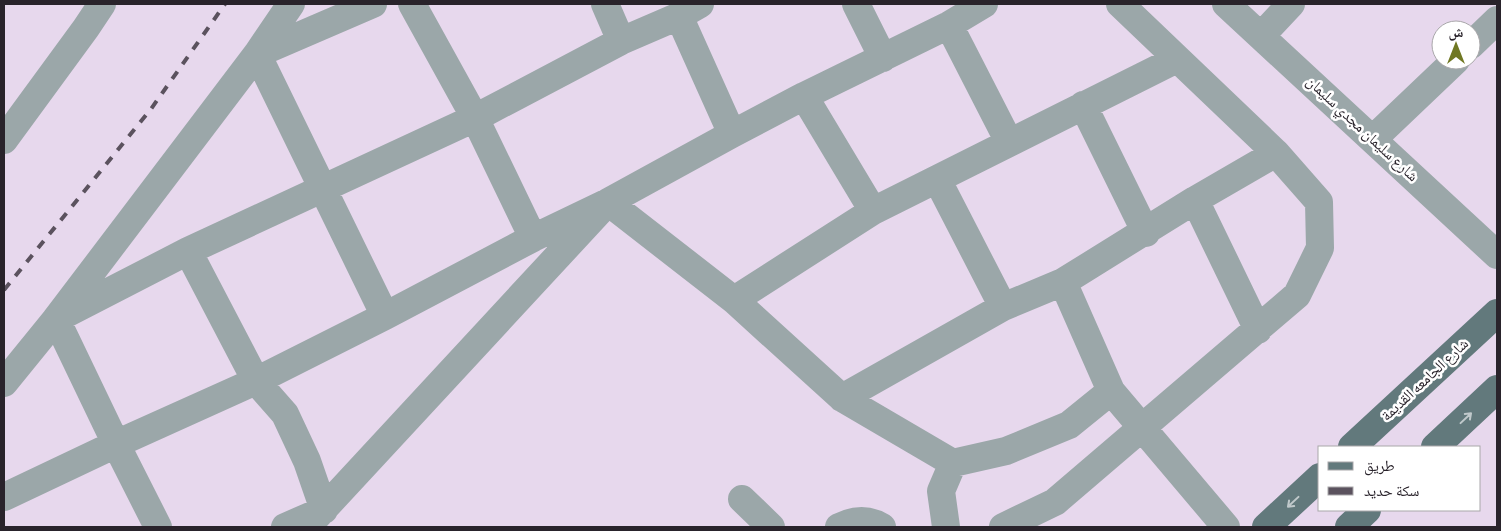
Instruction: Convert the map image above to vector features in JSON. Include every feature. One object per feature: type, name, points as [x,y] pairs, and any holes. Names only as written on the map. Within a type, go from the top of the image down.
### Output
[{"type":"main road","name":"شارع الجامعه القديمة","points":[[1353,446],[1497,313]]},
{"type":"main road","points":[[1436,446],[1497,389]]},
{"type":"main road","points":[[1266,527],[1318,479]]},
{"type":"main road","points":[[1348,527],[1366,511]]},
{"type":"street","points":[[4,140],[102,4]]},
{"type":"street","points":[[4,383],[56,319],[257,54],[291,4]]},
{"type":"street","points":[[257,54],[373,4]]},
{"type":"street","points":[[412,4],[475,118],[533,238]]},
{"type":"street","points":[[605,4],[621,41]]},
{"type":"street","points":[[856,4],[883,58]]},
{"type":"street","points":[[4,497],[256,381],[533,238],[608,202],[804,96],[949,25],[984,4]]},
{"type":"street","points":[[1003,527],[1055,502],[1298,295],[1320,248],[1319,202],[1276,153],[1120,4]]},
{"type":"street","name":"شارع سليمان مجدي سليمان","points":[[1226,4],[1373,140],[1492,238]]},
{"type":"street","points":[[1261,36],[1291,4]]},
{"type":"street","points":[[56,319],[188,251],[475,118],[621,41],[689,10],[732,134]]},
{"type":"street","points":[[1481,35],[1497,20]]},
{"type":"street","points":[[949,25],[1009,142]]},
{"type":"street","points":[[257,54],[385,316]]},
{"type":"street","points":[[734,300],[874,211],[1177,59]]},
{"type":"street","points":[[1373,140],[1446,70]]},
{"type":"street","points":[[804,96],[874,211]]},
{"type":"street","points":[[1083,105],[1146,232]]},
{"type":"street","points":[[842,398],[1003,307],[1064,282],[1195,200],[1276,153]]},
{"type":"street","points":[[937,179],[1003,307]]},
{"type":"street","points":[[1195,200],[1258,330]]},
{"type":"street","points":[[608,202],[734,300],[842,398],[953,463],[1006,451],[1069,425],[1111,391]]},
{"type":"street","points":[[285,527],[315,519],[608,202]]},
{"type":"street","points":[[188,251],[256,381],[285,414],[307,461],[315,519]]},
{"type":"street","points":[[1064,282],[1111,391],[1168,456],[1226,527]]},
{"type":"street","points":[[56,319],[158,527]]},
{"type":"street","points":[[946,527],[941,491],[953,463]]},
{"type":"street","points":[[742,499],[770,527]]},
{"type":"street","points":[[838,527],[848,522],[859,520],[882,527]]},
{"type":"railway","points":[[4,290],[151,109],[225,4]]}]
